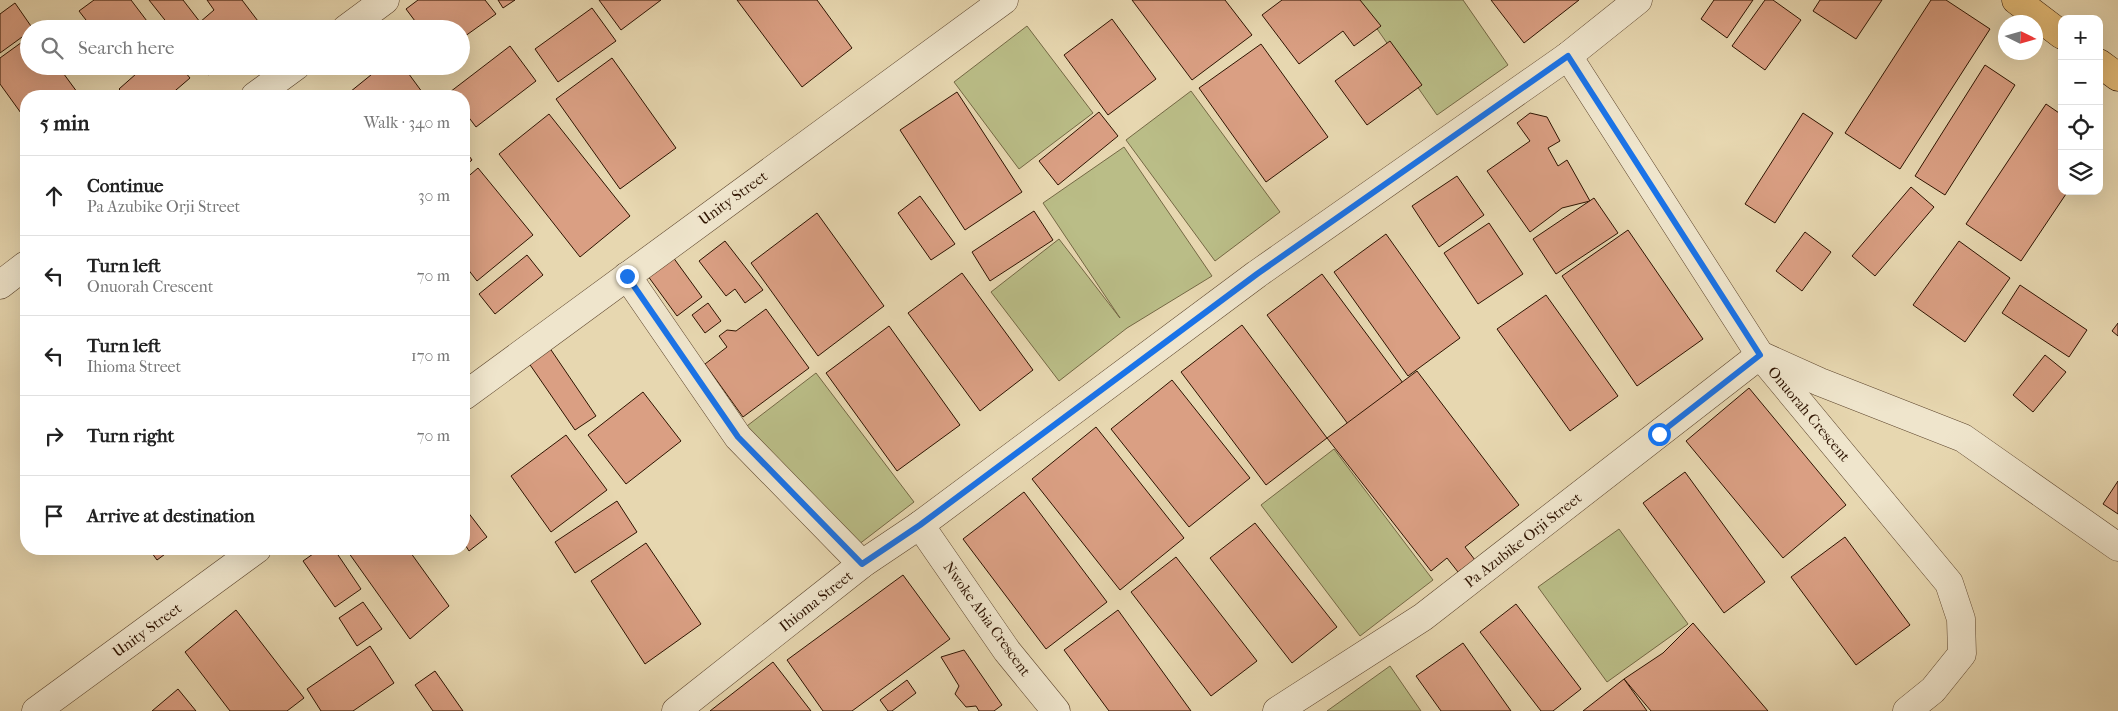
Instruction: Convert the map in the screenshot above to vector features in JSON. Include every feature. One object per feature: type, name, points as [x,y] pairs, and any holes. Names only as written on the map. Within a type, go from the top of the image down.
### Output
[{"type":"main road","points":[[2016,0],[2058,31]]},
{"type":"main road","points":[[2103,66],[2118,77]]},
{"type":"street","points":[[358,20],[385,0]]},
{"type":"street","name":"Unity Street","points":[[470,392],[1004,0]]},
{"type":"street","name":"Ihioma Street","points":[[676,711],[862,564],[920,525],[1257,274],[1568,56],[1638,0]]},
{"type":"street","name":"Onuorah Crescent","points":[[1568,56],[1760,355],[1949,583],[1961,619],[1962,654],[1933,690],[1907,711]]},
{"type":"street","points":[[263,90],[284,75]]},
{"type":"street","points":[[0,285],[20,270]]},
{"type":"street","points":[[627,276],[738,437],[862,564]]},
{"type":"street","points":[[1760,355],[1820,382],[1963,438],[2118,547]]},
{"type":"street","name":"Pa Azubike Orji Street","points":[[1277,711],[1423,617],[1760,355]]},
{"type":"street","name":"Nwoke Abia Crescent","points":[[920,525],[1007,651],[1056,711]]},
{"type":"street","name":"Unity Street","points":[[36,711],[249,555]]},
{"type":"green space","points":[[1357,0],[1463,0],[1508,65],[1437,115]]},
{"type":"green space","points":[[1027,26],[1093,113],[1019,169],[954,82]]},
{"type":"green space","points":[[1191,91],[1280,212],[1215,261],[1126,140]]},
{"type":"green space","points":[[1124,147],[1212,276],[1127,328],[1059,381],[991,292],[1059,239],[1120,318],[1043,203]]},
{"type":"green space","points":[[816,373],[914,502],[841,558],[743,429]]},
{"type":"green space","points":[[1334,449],[1433,580],[1360,636],[1261,505]]},
{"type":"green space","points":[[1619,529],[1688,624],[1607,682],[1538,587]]},
{"type":"green space","points":[[1390,666],[1421,711],[1327,711]]},
{"type":"building","points":[[94,0],[131,0],[146,20],[86,20],[79,11]]},
{"type":"building","points":[[149,0],[183,0],[198,20],[165,20]]},
{"type":"building","points":[[207,0],[242,0],[257,20],[202,20],[214,10]]},
{"type":"building","points":[[418,0],[485,0],[496,14],[470,33],[470,20],[414,20],[406,9]]},
{"type":"building","points":[[498,0],[515,0],[503,8]]},
{"type":"building","points":[[599,0],[661,0],[621,30]]},
{"type":"building","points":[[737,0],[817,0],[852,48],[802,87]]},
{"type":"building","points":[[1132,0],[1225,0],[1252,35],[1192,80]]},
{"type":"building","points":[[1282,0],[1360,0],[1381,26],[1354,46],[1343,31],[1299,64],[1262,15]]},
{"type":"building","points":[[1491,0],[1579,0],[1524,43]]},
{"type":"building","points":[[1714,0],[1753,0],[1727,38],[1701,19]]},
{"type":"building","points":[[1765,0],[1773,0],[1801,20],[1765,70],[1732,46]]},
{"type":"building","points":[[1820,0],[1882,0],[1856,39],[1813,11]]},
{"type":"building","points":[[1931,0],[1946,0],[1990,29],[1900,169],[1845,133]]},
{"type":"building","points":[[15,3],[27,20],[20,20],[20,39],[0,53],[0,14]]},
{"type":"building","points":[[592,8],[616,41],[558,82],[535,49]]},
{"type":"building","points":[[1112,19],[1156,79],[1108,115],[1064,55]]},
{"type":"building","points":[[1390,41],[1422,85],[1367,125],[1335,81]]},
{"type":"building","points":[[20,44],[20,75],[65,75],[76,90],[20,90],[20,112],[0,84],[0,58]]},
{"type":"building","points":[[1261,44],[1328,137],[1266,182],[1199,88]]},
{"type":"building","points":[[510,46],[536,81],[476,127],[470,119],[470,90],[453,90]]},
{"type":"building","points":[[612,58],[676,148],[620,189],[556,99]]},
{"type":"building","points":[[1985,65],[2015,85],[1945,195],[1915,176]]},
{"type":"building","points":[[135,75],[188,75],[190,78],[176,90],[119,89]]},
{"type":"building","points":[[371,75],[410,75],[421,90],[352,90]]},
{"type":"building","points":[[957,92],[1022,192],[965,230],[900,130]]},
{"type":"building","points":[[2046,104],[2058,112],[2058,195],[2065,195],[2021,261],[1966,224]]},
{"type":"building","points":[[1099,112],[1118,136],[1058,185],[1039,161]]},
{"type":"building","points":[[1530,113],[1547,117],[1560,141],[1548,148],[1558,166],[1567,160],[1590,201],[1562,208],[1530,232],[1487,171],[1530,141],[1517,123]]},
{"type":"building","points":[[1803,113],[1833,133],[1775,223],[1745,204]]},
{"type":"building","points":[[549,114],[630,216],[580,257],[499,154]]},
{"type":"building","points":[[478,168],[533,235],[477,281],[470,272],[470,175]]},
{"type":"building","points":[[1457,176],[1484,215],[1439,247],[1412,206]]},
{"type":"building","points":[[1911,187],[1934,207],[1875,276],[1852,256]]},
{"type":"building","points":[[920,196],[955,244],[931,260],[898,213]]},
{"type":"building","points":[[1594,198],[1618,233],[1556,274],[1533,239]]},
{"type":"building","points":[[1034,211],[1053,240],[990,281],[972,252]]},
{"type":"building","points":[[817,213],[884,306],[818,356],[751,263]]},
{"type":"building","points":[[1489,223],[1523,274],[1478,304],[1444,253]]},
{"type":"building","points":[[1628,230],[1703,339],[1637,386],[1562,276]]},
{"type":"building","points":[[1805,232],[1831,252],[1802,291],[1776,271]]},
{"type":"building","points":[[1386,234],[1460,338],[1408,376],[1334,272]]},
{"type":"building","points":[[725,241],[763,290],[745,303],[735,289],[726,296],[699,261]]},
{"type":"building","points":[[1959,241],[2010,278],[1965,342],[1913,305]]},
{"type":"building","points":[[670,253],[702,297],[677,316],[645,272]]},
{"type":"building","points":[[527,255],[543,275],[495,314],[479,294]]},
{"type":"building","points":[[962,273],[1033,370],[980,411],[908,313]]},
{"type":"building","points":[[1322,274],[1403,383],[1348,424],[1267,315]]},
{"type":"building","points":[[2020,285],[2087,330],[2069,357],[2002,313]]},
{"type":"building","points":[[1546,295],[1618,396],[1570,431],[1497,329]]},
{"type":"building","points":[[708,303],[721,321],[705,333],[692,315]]},
{"type":"building","points":[[766,309],[809,368],[743,417],[705,364],[727,347],[719,336],[727,330],[736,331]]},
{"type":"building","points":[[2118,323],[2118,336],[2112,331]]},
{"type":"building","points":[[1242,325],[1327,438],[1266,485],[1181,372]]},
{"type":"building","points":[[889,326],[960,425],[897,471],[826,373]]},
{"type":"building","points":[[547,344],[596,416],[575,430],[526,359]]},
{"type":"building","points":[[2045,355],[2066,372],[2033,412],[2013,395]]},
{"type":"building","points":[[1417,371],[1519,505],[1465,547],[1475,560],[1458,572],[1447,558],[1431,571],[1327,438]]},
{"type":"building","points":[[1172,380],[1250,478],[1189,527],[1111,429]]},
{"type":"building","points":[[1749,388],[1846,505],[1783,558],[1686,441]]},
{"type":"building","points":[[643,392],[681,441],[626,484],[588,435]]},
{"type":"building","points":[[1096,427],[1184,538],[1120,590],[1032,479]]},
{"type":"building","points":[[566,435],[607,490],[551,532],[511,476]]},
{"type":"building","points":[[1685,472],[1765,582],[1724,613],[1643,503]]},
{"type":"building","points":[[2118,481],[2118,514],[2103,504]]},
{"type":"building","points":[[1024,492],[1107,602],[1046,649],[963,539]]},
{"type":"building","points":[[617,501],[637,532],[575,573],[555,542]]},
{"type":"building","points":[[470,515],[487,537],[470,550]]},
{"type":"building","points":[[1255,523],[1337,627],[1292,663],[1210,558]]},
{"type":"building","points":[[1845,537],[1910,625],[1856,665],[1791,577]]},
{"type":"building","points":[[646,543],[701,624],[645,664],[591,581]]},
{"type":"building","points":[[153,555],[164,555],[157,560]]},
{"type":"building","points":[[312,555],[338,555],[361,589],[335,607],[303,561]]},
{"type":"building","points":[[350,555],[412,555],[449,606],[410,639]]},
{"type":"building","points":[[1176,557],[1257,661],[1211,696],[1131,592]]},
{"type":"building","points":[[903,575],[950,639],[852,711],[823,711],[787,660]]},
{"type":"building","points":[[363,602],[382,629],[357,646],[339,618]]},
{"type":"building","points":[[1516,604],[1581,689],[1553,711],[1541,711],[1480,632]]},
{"type":"building","points":[[236,610],[304,698],[287,711],[230,711],[185,652]]},
{"type":"building","points":[[1118,610],[1191,711],[1109,711],[1064,650]]},
{"type":"building","points":[[1693,623],[1768,711],[1651,711],[1624,679],[1663,653]]},
{"type":"building","points":[[1463,643],[1511,711],[1441,711],[1416,676]]},
{"type":"building","points":[[370,646],[394,683],[353,711],[321,711],[307,689]]},
{"type":"building","points":[[964,650],[1002,705],[994,711],[979,711],[976,706],[966,707],[955,694],[959,686],[941,657]]},
{"type":"building","points":[[773,662],[811,711],[710,711]]},
{"type":"building","points":[[435,671],[463,711],[433,711],[415,685]]},
{"type":"building","points":[[1624,679],[1647,711],[1583,711]]},
{"type":"building","points":[[907,680],[916,693],[892,711],[888,711],[880,700]]},
{"type":"building","points":[[178,689],[196,711],[152,711]]},
{"type":"route","points":[[627,276],[738,437],[862,564],[920,525],[1257,274],[1568,56],[1760,355],[1659,434]]}]
